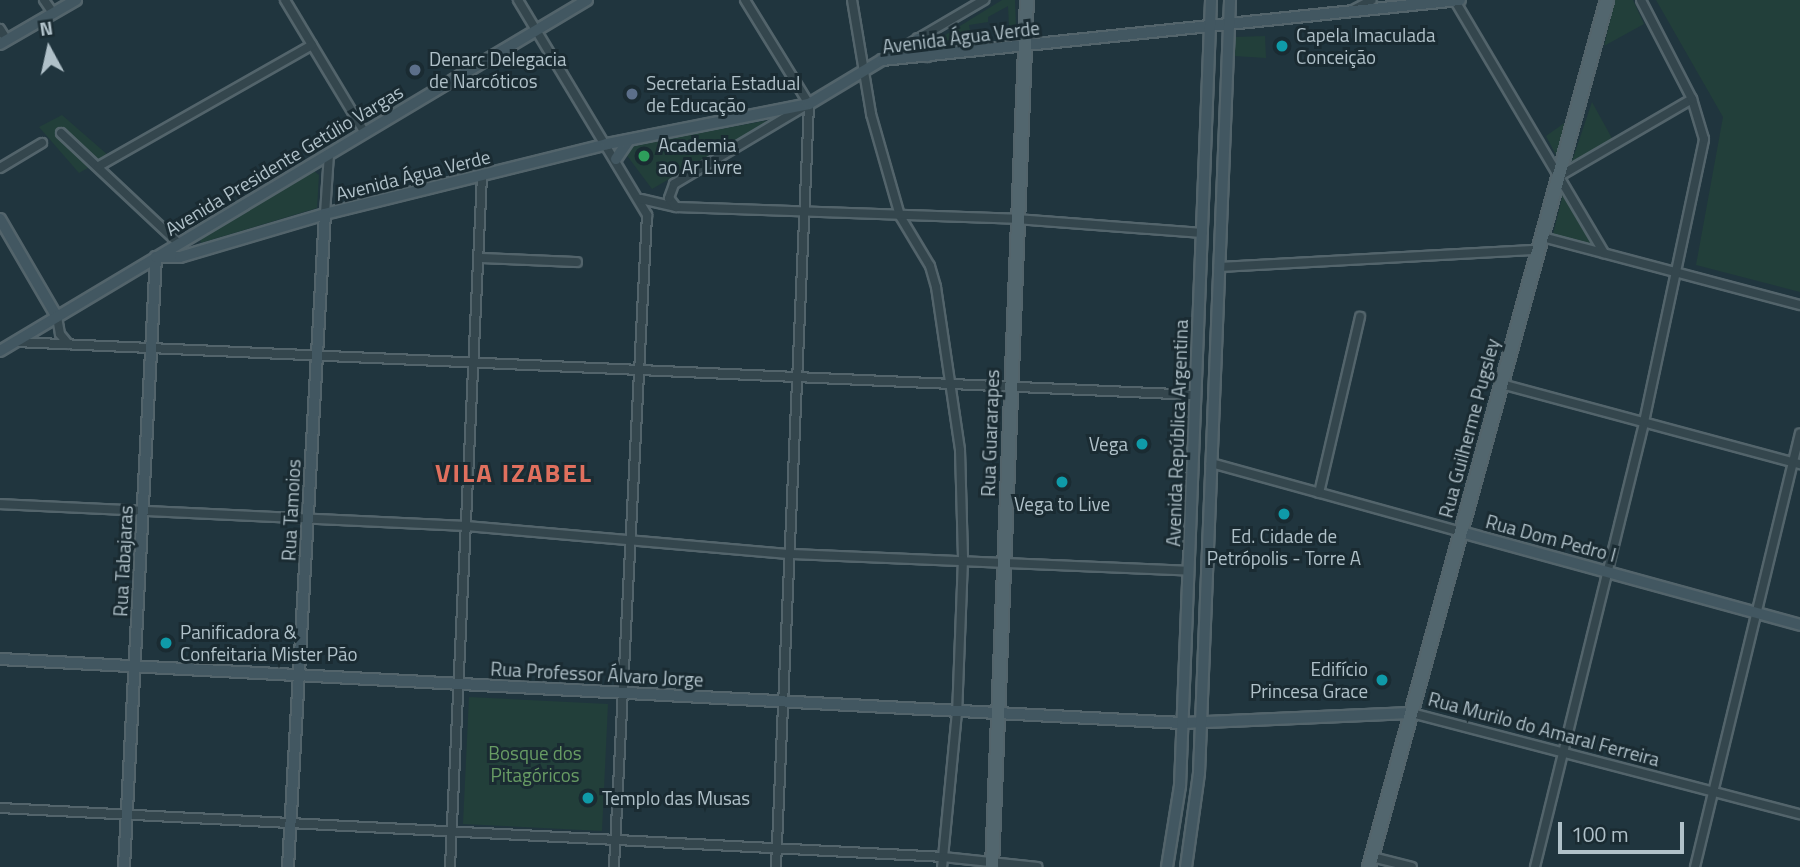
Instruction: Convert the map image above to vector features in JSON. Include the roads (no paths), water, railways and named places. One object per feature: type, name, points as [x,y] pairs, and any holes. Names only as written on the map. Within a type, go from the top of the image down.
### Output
[{"type":"main road","name":"Rua Guararapes","points":[[992,865],[1000,714],[1016,219],[1027,46],[1027,0]]},
{"type":"main road","name":"Rua Guilherme Pugsley","points":[[1371,862],[1606,0]]},
{"type":"street","points":[[44,0],[52,13]]},
{"type":"street","points":[[0,29],[3,42],[76,0]]},
{"type":"street","points":[[285,0],[365,133]]},
{"type":"street","points":[[518,0],[641,199],[647,215],[614,867]]},
{"type":"street","name":"Avenida Presidente Getúlio Vargas","points":[[0,351],[587,0]]},
{"type":"street","points":[[745,0],[809,104],[776,867]]},
{"type":"street","points":[[852,0],[871,114],[900,216],[933,276],[952,383],[962,471],[963,559],[957,712],[942,867]]},
{"type":"street","points":[[882,60],[984,0]]},
{"type":"street","name":"Avenida República Argentina","points":[[1186,867],[1196,806],[1189,571],[1211,0]]},
{"type":"street","name":"Avenida República Argentina","points":[[1167,867],[1192,722],[1211,463],[1230,0]]},
{"type":"street","points":[[1351,11],[1372,0]]},
{"type":"street","points":[[1535,867],[1644,422],[1704,139],[1692,99],[1641,0]]},
{"type":"street","points":[[1458,1],[1604,253]]},
{"type":"street","name":"Avenida Água Verde","points":[[156,257],[191,254],[325,214],[607,144],[809,104],[882,60],[1458,1]]},
{"type":"street","points":[[918,39],[919,49],[927,56]]},
{"type":"street","points":[[99,166],[312,45]]},
{"type":"street","points":[[1558,177],[1692,99]]},
{"type":"street","points":[[676,207],[668,198],[674,184],[809,104]]},
{"type":"street","points":[[61,133],[191,254]]},
{"type":"street","points":[[616,159],[620,147],[631,139]]},
{"type":"street","points":[[0,168],[42,143]]},
{"type":"street","name":"Rua Tamoios","points":[[288,867],[329,154]]},
{"type":"street","points":[[450,867],[482,175]]},
{"type":"street","points":[[641,199],[676,207],[804,214],[1016,219],[1202,233]]},
{"type":"street","points":[[0,219],[57,317],[60,334],[68,344]]},
{"type":"street","points":[[1542,237],[1800,304]]},
{"type":"street","points":[[1219,267],[1538,250]]},
{"type":"street","name":"Rua Tabajaras","points":[[124,867],[156,257]]},
{"type":"street","points":[[480,258],[577,262]]},
{"type":"street","points":[[1319,493],[1360,317]]},
{"type":"street","points":[[15,342],[317,358],[799,376],[1195,395]]},
{"type":"street","points":[[1501,384],[1797,463]]},
{"type":"street","points":[[1695,867],[1756,613],[1797,463],[1800,434]]},
{"type":"street","name":"Rua Dom Pedro I","points":[[1211,463],[1800,625]]},
{"type":"street","points":[[0,504],[309,521],[467,526],[790,554],[963,559],[1189,571]]},
{"type":"street","name":"Rua Professor Álvaro Jorge","points":[[0,659],[782,703],[1192,722]]},
{"type":"street","name":"Rua Murilo do Amaral Ferreira","points":[[1192,722],[1412,713],[1800,814]]},
{"type":"street","points":[[0,808],[777,851],[943,857],[992,865],[1037,867]]},
{"type":"street","points":[[1371,862],[1412,867]]},
{"type":"place","name":"Capela Imaculada Conceição","points":[[1282,46]]},
{"type":"place","name":"Denarc Delegacia de Narcóticos","points":[[415,70]]},
{"type":"place","name":"Secretaria Estadual de Educação","points":[[632,94]]},
{"type":"place","name":"Academia ao Ar Livre","points":[[644,156]]},
{"type":"place","name":"Vega","points":[[1142,444]]},
{"type":"place","name":"Vega to Live","points":[[1062,482]]},
{"type":"place","name":"Ed. Cidade de Petrópolis - Torre A","points":[[1284,514]]},
{"type":"place","name":"Panificadora & Confeitaria Mister Pão","points":[[166,643]]},
{"type":"place","name":"Edifício Princesa Grace","points":[[1382,680]]},
{"type":"place","name":"Templo das Musas","points":[[588,798]]},
{"type":"district","name":"VILA IZABEL","points":[[514,473]]},
{"type":"park label","name":"Bosque dos Pitagóricos","points":[[535,764]]}]
